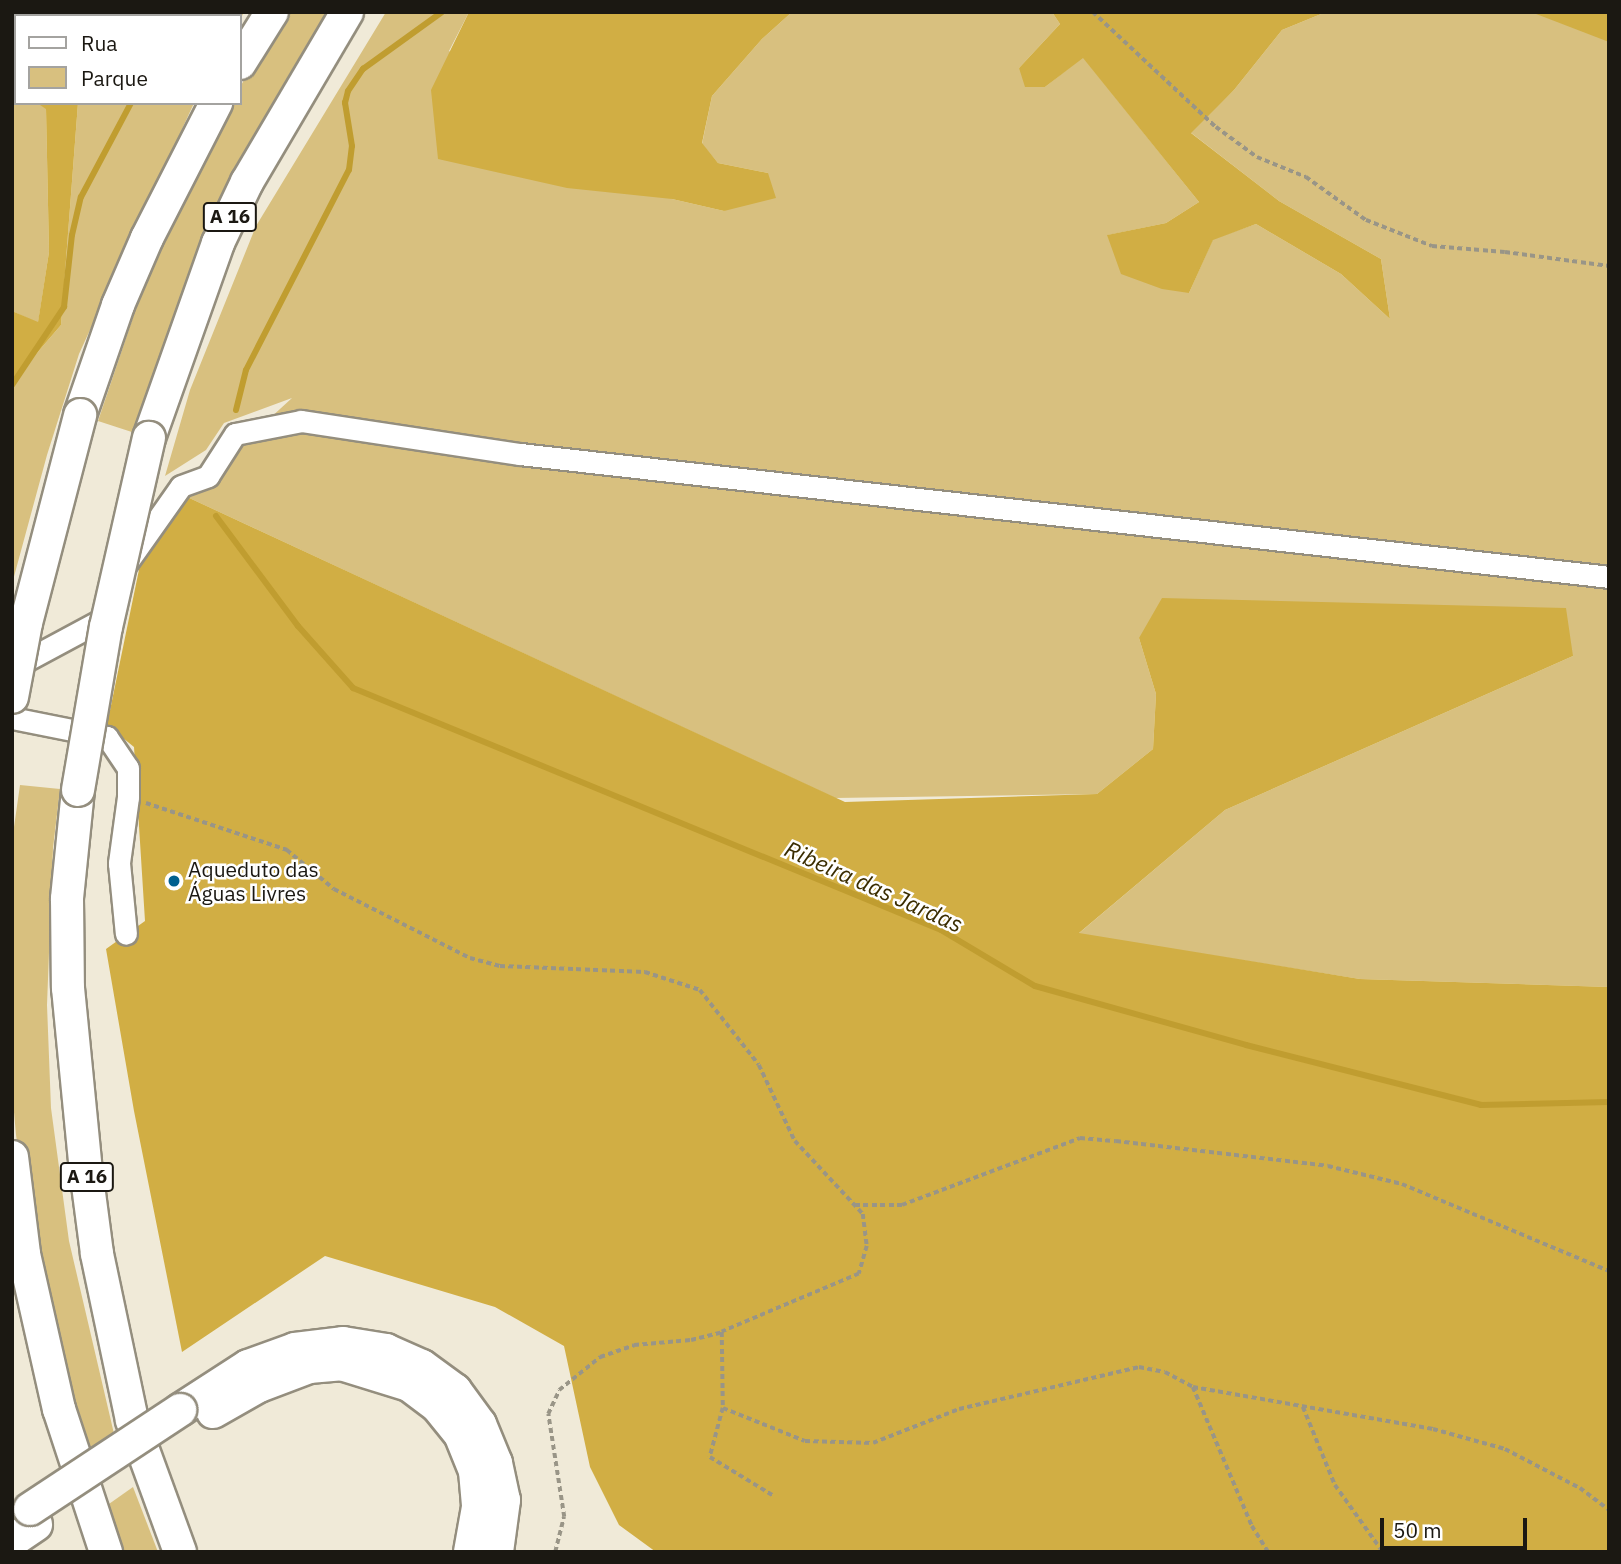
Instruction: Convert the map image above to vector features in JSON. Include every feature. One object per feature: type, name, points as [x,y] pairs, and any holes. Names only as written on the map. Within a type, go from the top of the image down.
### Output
[{"type":"highway","points":[[242,60],[272,12]]},
{"type":"highway","name":"A 16","points":[[180,1552],[132,1419],[94,1230],[68,988],[68,900],[78,790],[106,627],[149,438],[218,243],[247,182],[347,12]]},
{"type":"highway","points":[[12,697],[26,622],[80,415],[118,305],[147,238],[215,105]]},
{"type":"highway","points":[[12,1157],[24,1254],[59,1409],[106,1552]]},
{"type":"highway","points":[[23,1523],[184,1418],[248,1366],[295,1349],[343,1343],[386,1350],[422,1366],[455,1390],[480,1424],[496,1464],[504,1500],[497,1552]]},
{"type":"highway","name":"A 16","points":[[121,1359],[198,1552]]},
{"type":"highway","points":[[184,1418],[309,1367],[341,1364],[409,1385],[437,1406],[460,1434],[475,1471],[478,1507],[470,1552]]},
{"type":"street","points":[[12,668],[105,618],[130,556],[181,486],[208,476],[236,434],[301,421],[520,454],[1609,577]]},
{"type":"street","points":[[12,718],[107,737],[128,768],[128,797],[119,863],[126,934]]},
{"type":"path","points":[[1093,12],[1216,127],[1257,157],[1306,177],[1366,220],[1432,246],[1505,252],[1609,266]]},
{"type":"path","points":[[128,797],[286,850],[334,889],[470,958],[500,966],[645,972],[700,990],[759,1065],[795,1141],[863,1214],[867,1246],[859,1274],[722,1332],[691,1340],[634,1345],[600,1357],[559,1390],[548,1414],[564,1517],[555,1552]]},
{"type":"path","points":[[855,1205],[902,1205],[1080,1138],[1116,1141],[1328,1166],[1402,1184],[1609,1270]]},
{"type":"path","points":[[722,1332],[723,1408],[710,1457],[774,1496]]},
{"type":"path","points":[[723,1408],[805,1441],[873,1443],[959,1409],[1139,1367],[1165,1372],[1193,1387],[1433,1429],[1505,1448],[1580,1488],[1609,1510]]},
{"type":"path","points":[[1193,1387],[1252,1525],[1268,1552]]},
{"type":"path","points":[[1303,1407],[1335,1485],[1383,1552]]},
{"type":"green space","points":[[89,12],[244,12],[242,16]]},
{"type":"green space","points":[[284,12],[334,12],[141,435],[98,421],[146,279],[193,176],[230,105],[242,105],[242,84]]},
{"type":"green space","points":[[386,12],[469,12],[449,51],[672,199],[724,211],[768,173],[718,163],[702,144],[712,96],[762,39],[792,12],[1052,12],[1060,24],[1019,68],[1045,87],[1083,57],[1199,202],[1166,223],[1108,235],[1189,293],[1213,239],[1256,224],[1341,274],[1390,319],[1381,259],[1279,201],[1190,132],[1234,90],[1282,30],[1326,12],[1609,12],[1609,987],[1360,979],[1078,934],[1225,810],[1573,656],[1139,638],[1156,694],[1153,749],[1097,794],[835,798],[185,496],[292,398],[224,423],[206,450],[165,476],[190,390],[256,226]]},
{"type":"green space","points":[[12,90],[14,105],[41,105],[46,108],[49,252],[38,323],[12,311]]},
{"type":"green space","points":[[78,105],[193,105],[79,354],[47,455],[12,584],[12,382],[61,325]]},
{"type":"green space","points":[[20,785],[60,789],[53,848],[47,1005],[51,1108],[69,1241],[115,1438],[83,1457],[38,1281],[16,1135],[12,1089],[12,841]]},
{"type":"green space","points":[[133,1487],[158,1552],[115,1552],[99,1511]]},
{"type":"shaded area","points":[[469,12],[792,12],[762,39],[712,96],[702,143],[718,163],[768,173],[776,198],[724,211],[672,199],[567,188],[438,159],[431,90]]},
{"type":"shaded area","points":[[1052,12],[1326,12],[1282,30],[1234,90],[1191,133],[1279,201],[1381,259],[1390,319],[1341,274],[1256,224],[1213,240],[1189,293],[1162,289],[1121,274],[1107,235],[1166,223],[1199,202],[1083,58],[1045,87],[1025,87],[1019,68],[1060,24]]},
{"type":"shaded area","points":[[1531,12],[1609,12],[1609,42]]},
{"type":"shaded area","points":[[40,105],[78,105],[61,325],[12,382],[12,311],[38,322],[49,252],[46,109]]},
{"type":"shaded area","points":[[185,496],[845,802],[1097,794],[1153,749],[1156,694],[1139,638],[1162,598],[1566,608],[1573,656],[1225,810],[1079,933],[1360,979],[1609,987],[1609,1552],[656,1552],[619,1525],[590,1467],[564,1346],[495,1307],[325,1256],[182,1352],[134,1111],[106,949],[145,921],[134,747],[107,725],[142,555]]},
{"type":"waterway","points":[[236,410],[246,370],[349,170],[352,146],[345,103],[348,91],[363,69],[442,12]]},
{"type":"waterway","points":[[12,385],[64,307],[72,235],[81,197],[130,105]]},
{"type":"waterway","name":"Ribeira das Jardas","points":[[216,516],[298,626],[353,688],[941,930],[1035,986],[1246,1045],[1481,1105],[1609,1102]]},
{"type":"place","name":"Aqueduto das Águas Livres","points":[[174,881]]}]
